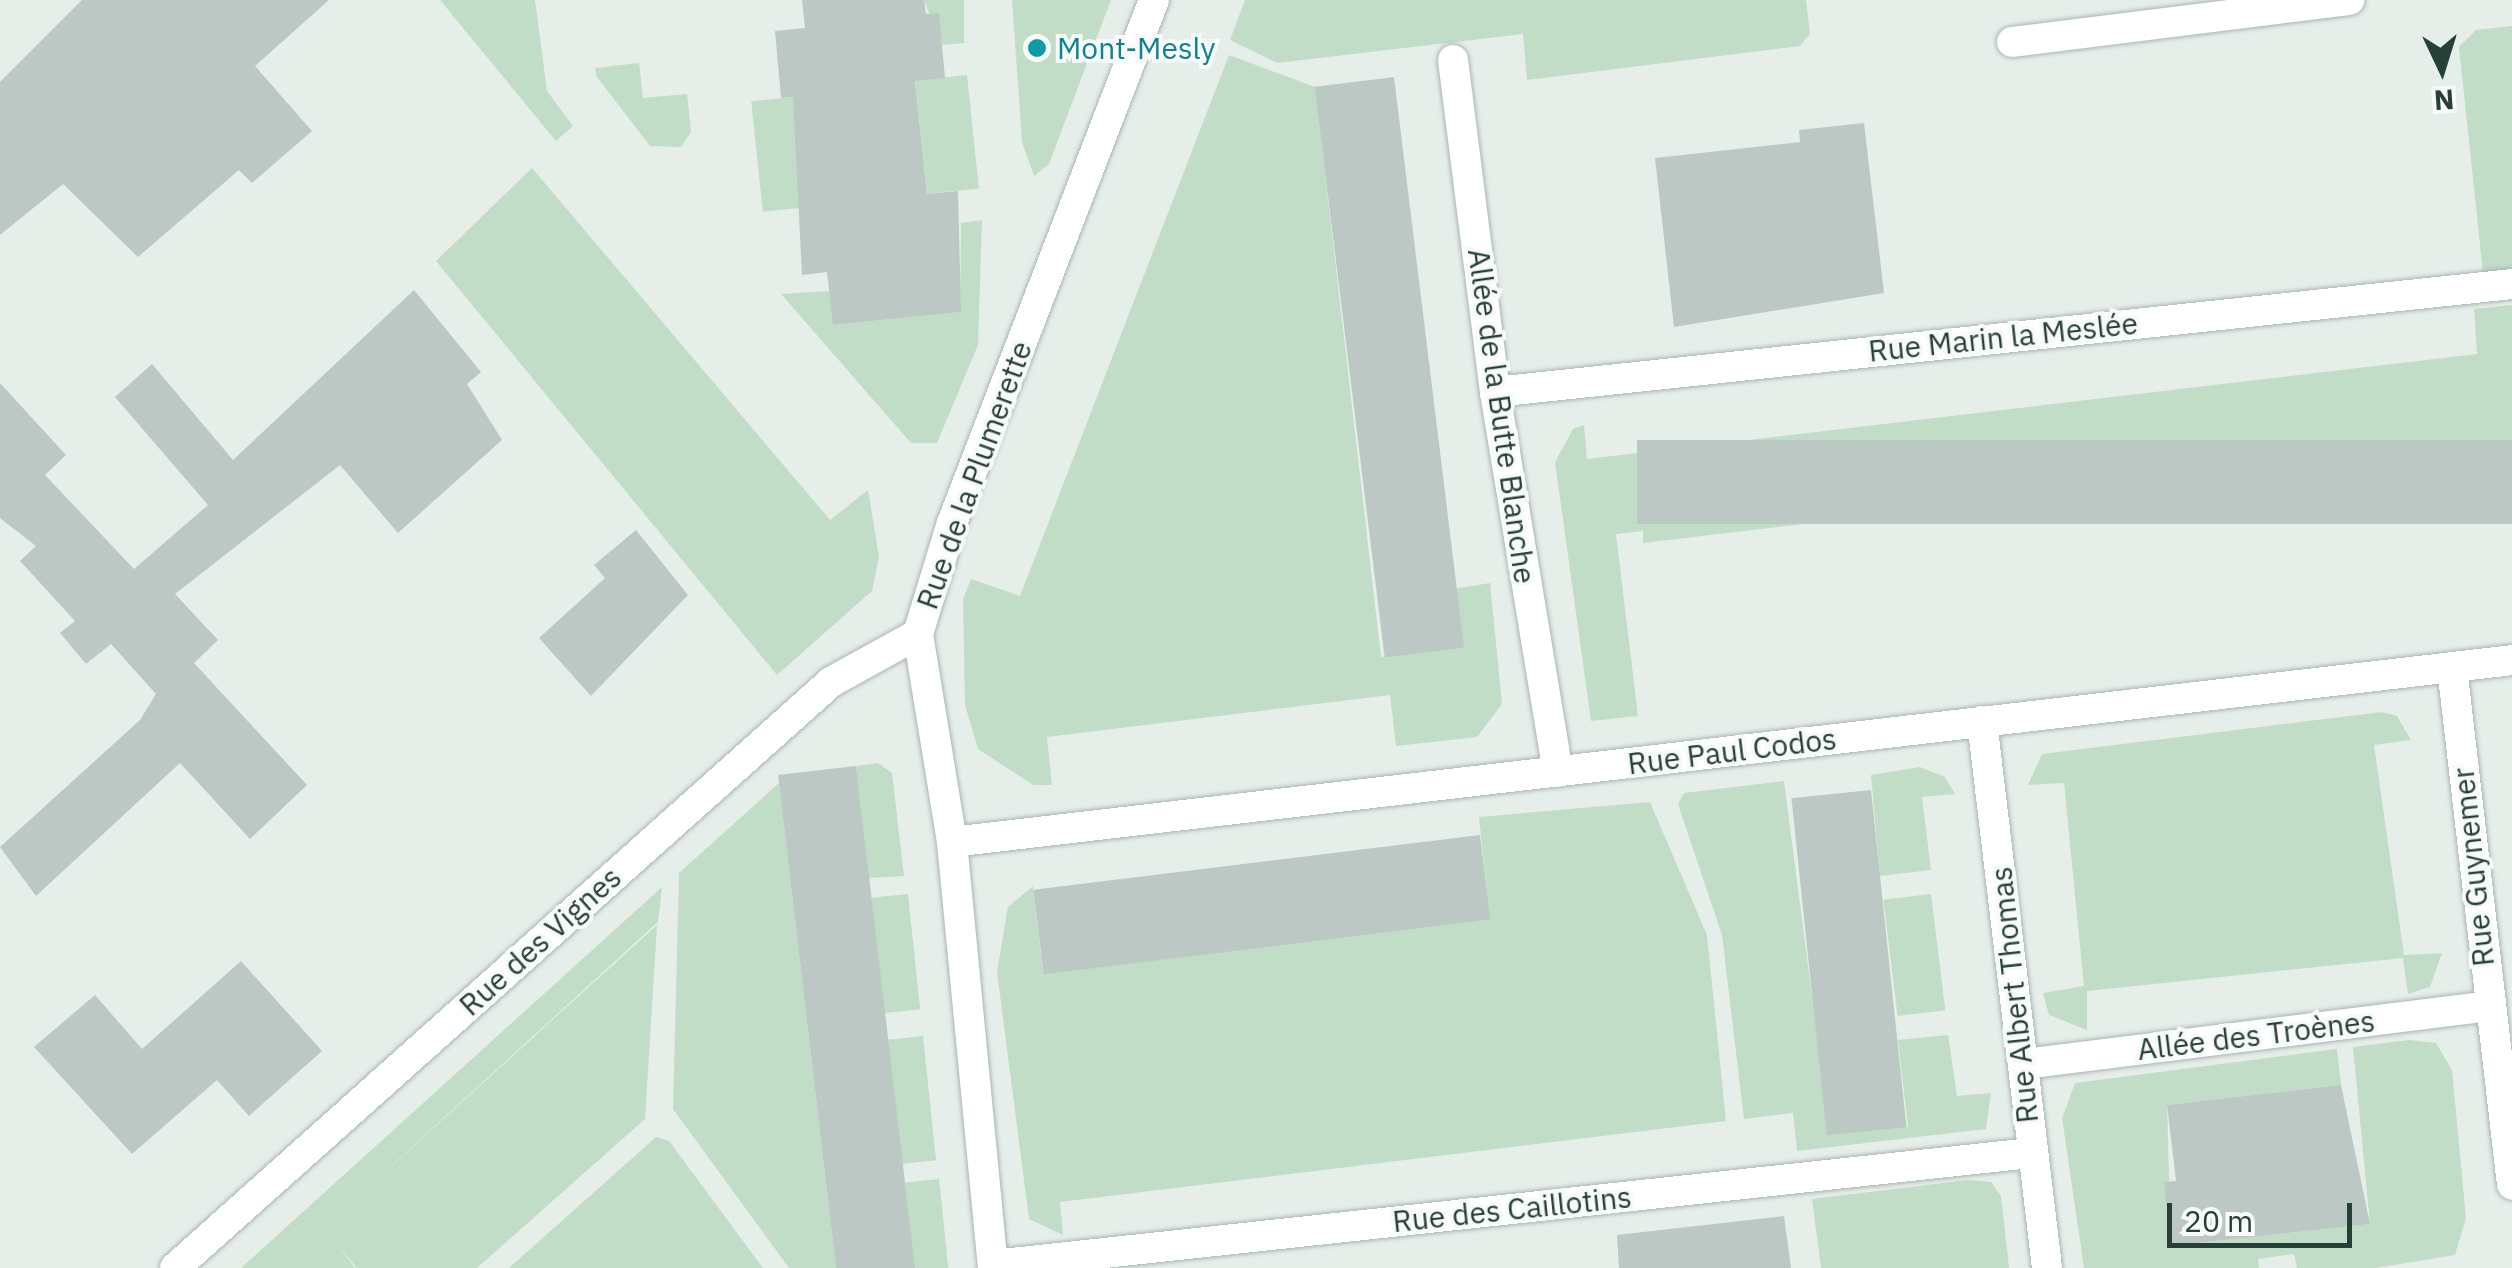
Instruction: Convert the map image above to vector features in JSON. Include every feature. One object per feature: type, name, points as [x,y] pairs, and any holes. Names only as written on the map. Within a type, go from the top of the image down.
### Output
[{"type":"street","name":"Rue de la Plumerette","points":[[993,1266],[952,842],[918,634],[952,523],[1154,0]]},
{"type":"street","points":[[2012,42],[2349,0]]},
{"type":"street","name":"Allée de la Butte Blanche","points":[[1453,60],[1495,392],[1558,772]]},
{"type":"street","name":"Rue Marin la Meslée","points":[[1495,392],[2512,284]]},
{"type":"street","name":"Rue des Vignes","points":[[175,1268],[831,682],[918,634]]},
{"type":"street","name":"Rue Paul Codos","points":[[952,842],[2512,660]]},
{"type":"street","name":"Rue Guynemer","points":[[2452,667],[2488,1006],[2512,1185]]},
{"type":"street","name":"Rue Albert Thomas","points":[[1982,722],[2047,1268]]},
{"type":"street","name":"Allée des Troènes","points":[[2024,1064],[2488,1006]]},
{"type":"street","name":"Rue des Caillotins","points":[[993,1266],[2032,1153]]},
{"type":"green space","points":[[440,0],[535,0],[547,91],[573,126],[556,141]]},
{"type":"green space","points":[[924,0],[964,0],[964,43],[941,45]]},
{"type":"green space","points":[[1012,0],[1111,0],[1049,164],[1034,176],[1022,142]]},
{"type":"green space","points":[[1245,0],[1806,0],[1810,34],[1800,46],[1527,80],[1523,34],[1277,63],[1230,40]]},
{"type":"green space","points":[[2512,26],[2512,269],[2483,273],[2459,47],[2476,30]]},
{"type":"green space","points":[[1229,55],[1315,87],[1381,657],[1460,648],[1453,589],[1490,583],[1502,704],[1477,737],[1396,746],[1390,695],[1047,737],[1052,785],[1033,785],[978,749],[965,705],[963,599],[971,579],[1020,596]]},
{"type":"green space","points":[[639,63],[643,98],[687,94],[691,132],[681,147],[650,146],[597,77],[595,68]]},
{"type":"green space","points":[[967,75],[979,188],[927,194],[915,80]]},
{"type":"green space","points":[[793,97],[805,207],[763,212],[751,101]]},
{"type":"green space","points":[[532,168],[830,520],[868,490],[879,557],[872,591],[777,675],[436,261]]},
{"type":"green space","points":[[982,220],[978,345],[937,443],[911,443],[781,294],[829,291],[834,325],[960,312],[961,223]]},
{"type":"green space","points":[[2512,305],[2512,440],[1643,543],[1643,531],[1616,534],[1638,716],[1591,721],[1555,462],[1573,429],[1584,425],[1587,459],[2477,354],[2474,309]]},
{"type":"green space","points":[[2382,712],[2397,716],[2411,740],[2374,745],[2404,955],[2442,953],[2430,987],[2408,994],[2403,958],[2087,991],[2087,1030],[2049,1015],[2043,993],[2084,986],[2064,783],[2028,785],[2042,754]]},
{"type":"green space","points":[[878,763],[892,773],[904,876],[869,878],[856,766]]},
{"type":"green space","points":[[1920,767],[1945,777],[1955,794],[1922,797],[1931,870],[1880,876],[1871,775]]},
{"type":"green space","points":[[1784,781],[1830,1135],[1908,1127],[1898,1040],[1948,1035],[1957,1096],[1991,1093],[1986,1129],[1797,1151],[1793,1113],[1744,1119],[1722,935],[1678,804],[1684,793]]},
{"type":"green space","points":[[779,783],[836,1268],[789,1268],[673,1109],[679,873]]},
{"type":"green space","points":[[1650,802],[1707,935],[1726,1121],[1060,1202],[1063,1235],[1029,1219],[997,972],[1008,907],[1033,886],[1043,971],[1490,919],[1479,817]]},
{"type":"green space","points":[[662,887],[658,922],[322,1229],[657,925],[645,1119],[477,1268],[357,1268],[338,1246],[355,1268],[241,1268]]},
{"type":"green space","points":[[908,894],[920,1009],[883,1013],[871,898]]},
{"type":"green space","points":[[1931,894],[1945,1010],[1898,1016],[1883,900]]},
{"type":"green space","points":[[923,1036],[936,1160],[901,1164],[888,1040]]},
{"type":"green space","points":[[2409,1040],[2436,1043],[2452,1070],[2466,1218],[2455,1255],[2376,1268],[2297,1268],[2294,1254],[2258,1259],[2259,1268],[2084,1268],[2062,1118],[2075,1083],[2337,1049],[2341,1085],[2167,1105],[2171,1246],[2370,1224],[2353,1047]]},
{"type":"green space","points":[[656,1137],[669,1141],[763,1268],[509,1268]]},
{"type":"green space","points":[[939,1179],[948,1268],[914,1268],[905,1183]]},
{"type":"green space","points":[[1968,1180],[1991,1182],[2001,1196],[2009,1268],[1821,1268],[1812,1199]]},
{"type":"building","points":[[82,0],[329,0],[255,66],[312,131],[252,183],[239,170],[138,257],[63,184],[0,235],[0,82]]},
{"type":"building","points":[[802,0],[924,0],[926,14],[939,13],[945,78],[915,81],[927,194],[958,191],[961,312],[833,325],[827,272],[802,275],[793,97],[781,98],[775,31],[805,28]]},
{"type":"building","points":[[1394,77],[1464,648],[1385,657],[1315,87]]},
{"type":"building","points":[[1864,123],[1884,293],[1674,327],[1655,158],[1800,142],[1799,130]]},
{"type":"building","points":[[414,290],[481,372],[467,384],[502,440],[398,533],[340,465],[175,594],[218,640],[194,663],[307,785],[250,839],[180,763],[36,896],[0,847],[140,720],[156,694],[111,644],[86,664],[60,633],[75,621],[20,561],[36,546],[0,518],[0,383],[66,455],[45,475],[134,569],[208,505],[115,397],[152,364],[233,460]]},
{"type":"building","points":[[1637,440],[2512,440],[2512,524],[1637,524]]},
{"type":"building","points":[[636,530],[688,595],[591,696],[539,638],[605,578],[594,565]]},
{"type":"building","points":[[856,766],[915,1268],[836,1268],[778,775]]},
{"type":"building","points":[[1871,790],[1906,1127],[1827,1136],[1791,798]]},
{"type":"building","points":[[1480,835],[1490,919],[1044,974],[1033,890]]},
{"type":"building","points":[[241,961],[322,1051],[249,1116],[217,1080],[132,1154],[34,1047],[95,995],[142,1049]]},
{"type":"building","points":[[2341,1085],[2370,1224],[2171,1246],[2164,1182],[2176,1181],[2167,1105]]},
{"type":"building","points":[[1784,1216],[1791,1268],[1619,1268],[1617,1235]]},
{"type":"place","name":"Mont-Mesly","points":[[1037,48]]}]
